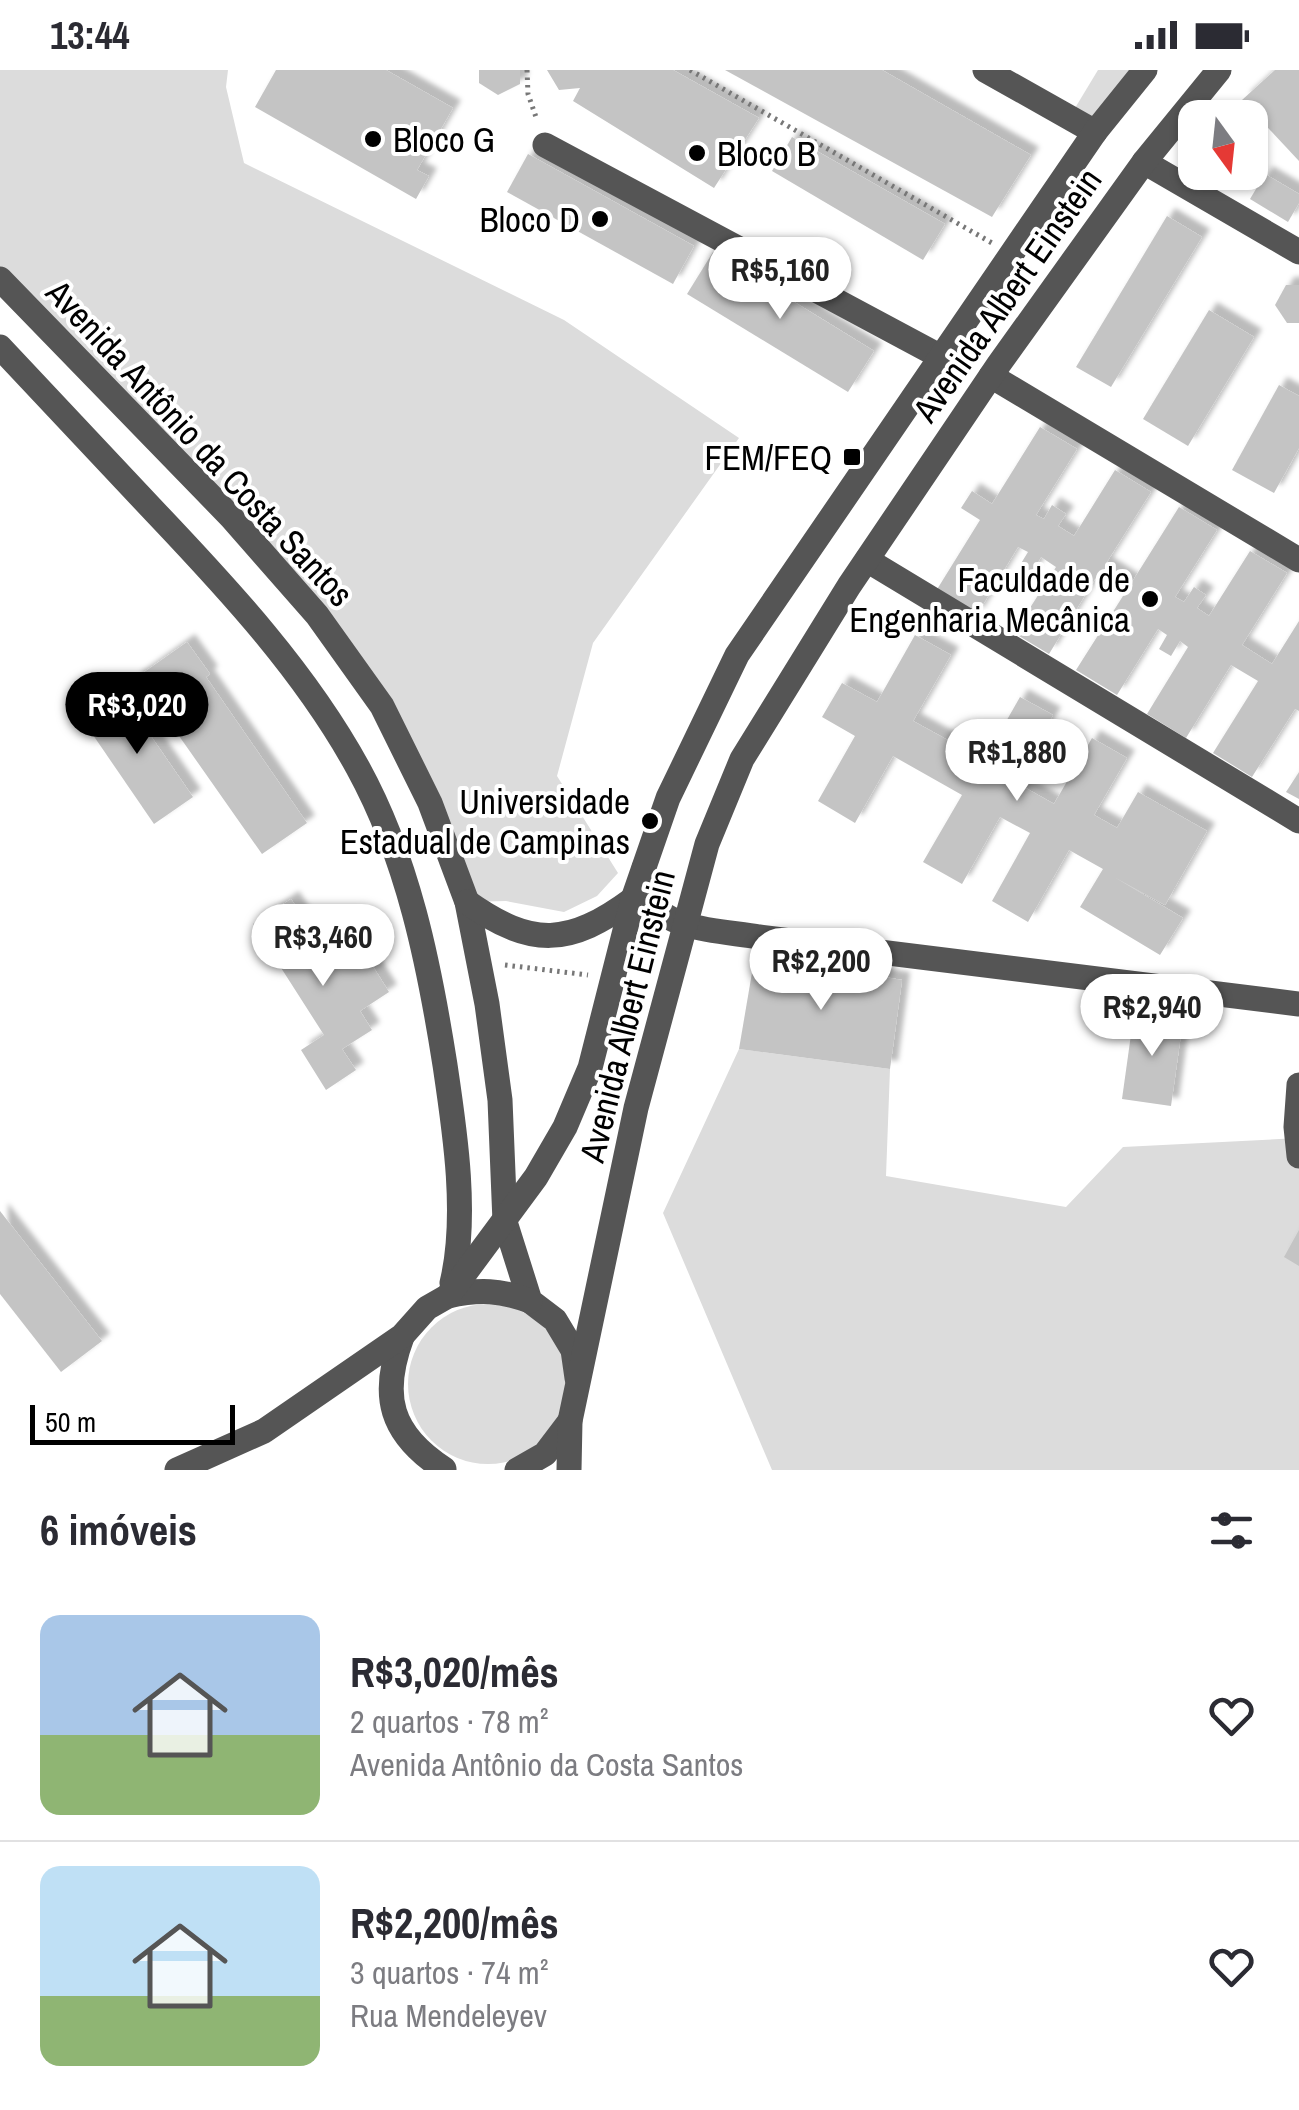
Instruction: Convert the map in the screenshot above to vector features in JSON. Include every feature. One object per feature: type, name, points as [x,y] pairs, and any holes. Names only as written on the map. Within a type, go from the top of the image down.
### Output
[{"type":"street","points":[[985,70],[1094,132]]},
{"type":"street","name":"Avenida Albert Einstein","points":[[178,1470],[264,1431],[402,1336],[427,1308],[448,1296],[505,1222],[565,1127],[590,1068],[633,899],[668,798],[737,655],[1094,132],[1145,70]]},
{"type":"street","name":"Avenida Albert Einstein","points":[[569,1470],[570,1421],[636,1108],[707,844],[742,759],[867,560],[991,376],[1144,162],[1219,70]]},
{"type":"street","points":[[545,145],[943,358]]},
{"type":"street","points":[[1144,162],[1299,252]]},
{"type":"street","name":"Avenida Antônio da Costa Santos","points":[[0,279],[231,517],[316,614],[382,706],[430,803],[467,902],[500,1100],[505,1222],[530,1301],[554,1320],[573,1350],[578,1383]]},
{"type":"street","points":[[1,350],[214,574],[300,678],[359,769],[402,870],[431,974],[450,1100],[460,1226],[459,1254],[448,1296],[476,1289],[505,1291],[530,1301]]},
{"type":"street","points":[[991,376],[1299,560]]},
{"type":"street","points":[[867,560],[1299,821]]},
{"type":"street","points":[[644,866],[650,899],[664,915],[685,924],[760,937],[1299,1004]]},
{"type":"street","points":[[467,902],[492,920],[549,938],[604,920],[633,899]]},
{"type":"street","points":[[1299,1085],[1299,1156]]},
{"type":"street","points":[[402,1336],[390,1366],[390,1397],[403,1432],[442,1470]]},
{"type":"street","points":[[517,1470],[546,1454],[570,1421]]},
{"type":"path","points":[[527,70],[528,94],[545,145]]},
{"type":"path","points":[[690,70],[1012,255]]},
{"type":"path","points":[[501,964],[592,976]]},
{"type":"shaded area","points":[[0,70],[228,70],[226,87],[244,163],[564,320],[739,438],[593,643],[557,776],[618,873],[597,896],[564,912],[506,901],[467,902],[430,803],[317,615],[0,279]]},
{"type":"shaded area","points":[[1098,70],[1145,70],[1095,132],[1069,118]]},
{"type":"shaded area","points":[[739,1049],[890,1069],[886,1176],[1066,1207],[1123,1147],[1299,1138],[1299,1470],[772,1470],[663,1213]]},
{"type":"shaded area","points":[[488,1304],[519,1310],[545,1327],[562,1353],[568,1384],[562,1415],[545,1441],[519,1458],[488,1464],[457,1458],[431,1441],[414,1415],[408,1384],[414,1353],[431,1327],[457,1310]]},
{"type":"building","name":"Bloco G","points":[[276,70],[386,70],[453,108],[417,170],[429,176],[416,199],[255,107]]},
{"type":"building","points":[[479,70],[520,70],[520,84],[498,95],[479,83]]},
{"type":"building","name":"Bloco B","points":[[547,70],[673,70],[759,118],[714,188],[573,101],[580,88],[559,90]]},
{"type":"building","points":[[725,70],[882,70],[1031,155],[992,217]]},
{"type":"building","points":[[1275,70],[1299,70],[1299,161],[1268,128],[1268,100],[1242,100]]},
{"type":"building","points":[[792,137],[945,224],[923,260],[772,171]]},
{"type":"building","name":"Bloco D","points":[[528,154],[694,246],[673,284],[507,192]]},
{"type":"building","points":[[1268,176],[1299,194],[1299,203],[1288,222],[1250,199],[1255,190],[1268,190]]},
{"type":"building","points":[[1167,216],[1202,237],[1111,387],[1076,367]]},
{"type":"building","points":[[713,252],[874,351],[848,392],[687,294]]},
{"type":"building","points":[[1286,285],[1299,285],[1299,323],[1287,323],[1275,305]]},
{"type":"building","points":[[1209,310],[1254,337],[1188,446],[1143,419]]},
{"type":"building","points":[[1279,385],[1299,396],[1299,448],[1274,493],[1232,470]]},
{"type":"building","name":"Faculdade de Engenharia Mecânica","points":[[1040,427],[1077,449],[1036,515],[1044,519],[1052,505],[1066,514],[1058,526],[1074,536],[1115,470],[1151,492],[1105,565],[1132,582],[1179,507],[1217,530],[1175,597],[1184,602],[1194,587],[1206,595],[1197,608],[1209,616],[1250,551],[1287,573],[1242,645],[1272,664],[1299,621],[1299,711],[1295,709],[1252,777],[1213,753],[1258,681],[1231,665],[1186,738],[1147,714],[1188,647],[1180,641],[1171,656],[1159,649],[1167,635],[1158,629],[1117,695],[1076,670],[1123,596],[1095,579],[1049,654],[1014,633],[1056,567],[1041,557],[1032,573],[1020,565],[1028,552],[1018,547],[976,616],[936,591],[980,520],[961,508],[972,491],[992,504]]},
{"type":"building","name":"Faculdade de Engenharia Mecânica","points":[[915,635],[951,655],[913,721],[984,760],[1020,697],[1053,715],[1015,782],[1054,804],[1092,738],[1127,758],[1094,815],[1117,828],[1138,792],[1207,831],[1165,905],[1114,877],[1183,918],[1160,955],[1080,907],[1103,869],[1069,850],[1028,922],[992,901],[1030,833],[1000,817],[962,884],[923,862],[962,795],[893,756],[855,823],[818,801],[855,736],[822,717],[842,683],[877,702]]},
{"type":"building","points":[[187,642],[210,674],[206,677],[307,823],[262,854],[158,706],[154,710],[133,680]]},
{"type":"building","points":[[119,690],[193,797],[154,824],[80,716]]},
{"type":"building","points":[[1299,772],[1299,799],[1286,792]]},
{"type":"building","points":[[291,899],[333,963],[360,946],[389,992],[360,1011],[372,1030],[342,1049],[356,1070],[326,1090],[301,1050],[324,1035],[253,924]]},
{"type":"building","points":[[755,955],[902,980],[890,1069],[739,1049]]},
{"type":"building","points":[[1134,1013],[1183,1020],[1171,1106],[1122,1099]]},
{"type":"building","points":[[0,1211],[102,1341],[61,1372],[0,1294]]},
{"type":"building","points":[[1299,1230],[1299,1266],[1284,1257]]},
{"type":"place","name":"Bloco G","points":[[373,139]]},
{"type":"place","name":"Bloco B","points":[[697,153]]},
{"type":"place","name":"Bloco D","points":[[600,219]]},
{"type":"place","name":"FEM/FEQ","points":[[852,457]]},
{"type":"place","name":"Faculdade de Engenharia Mecânica","points":[[1150,599]]},
{"type":"place","name":"Universidade Estadual de Campinas","points":[[650,821]]}]
